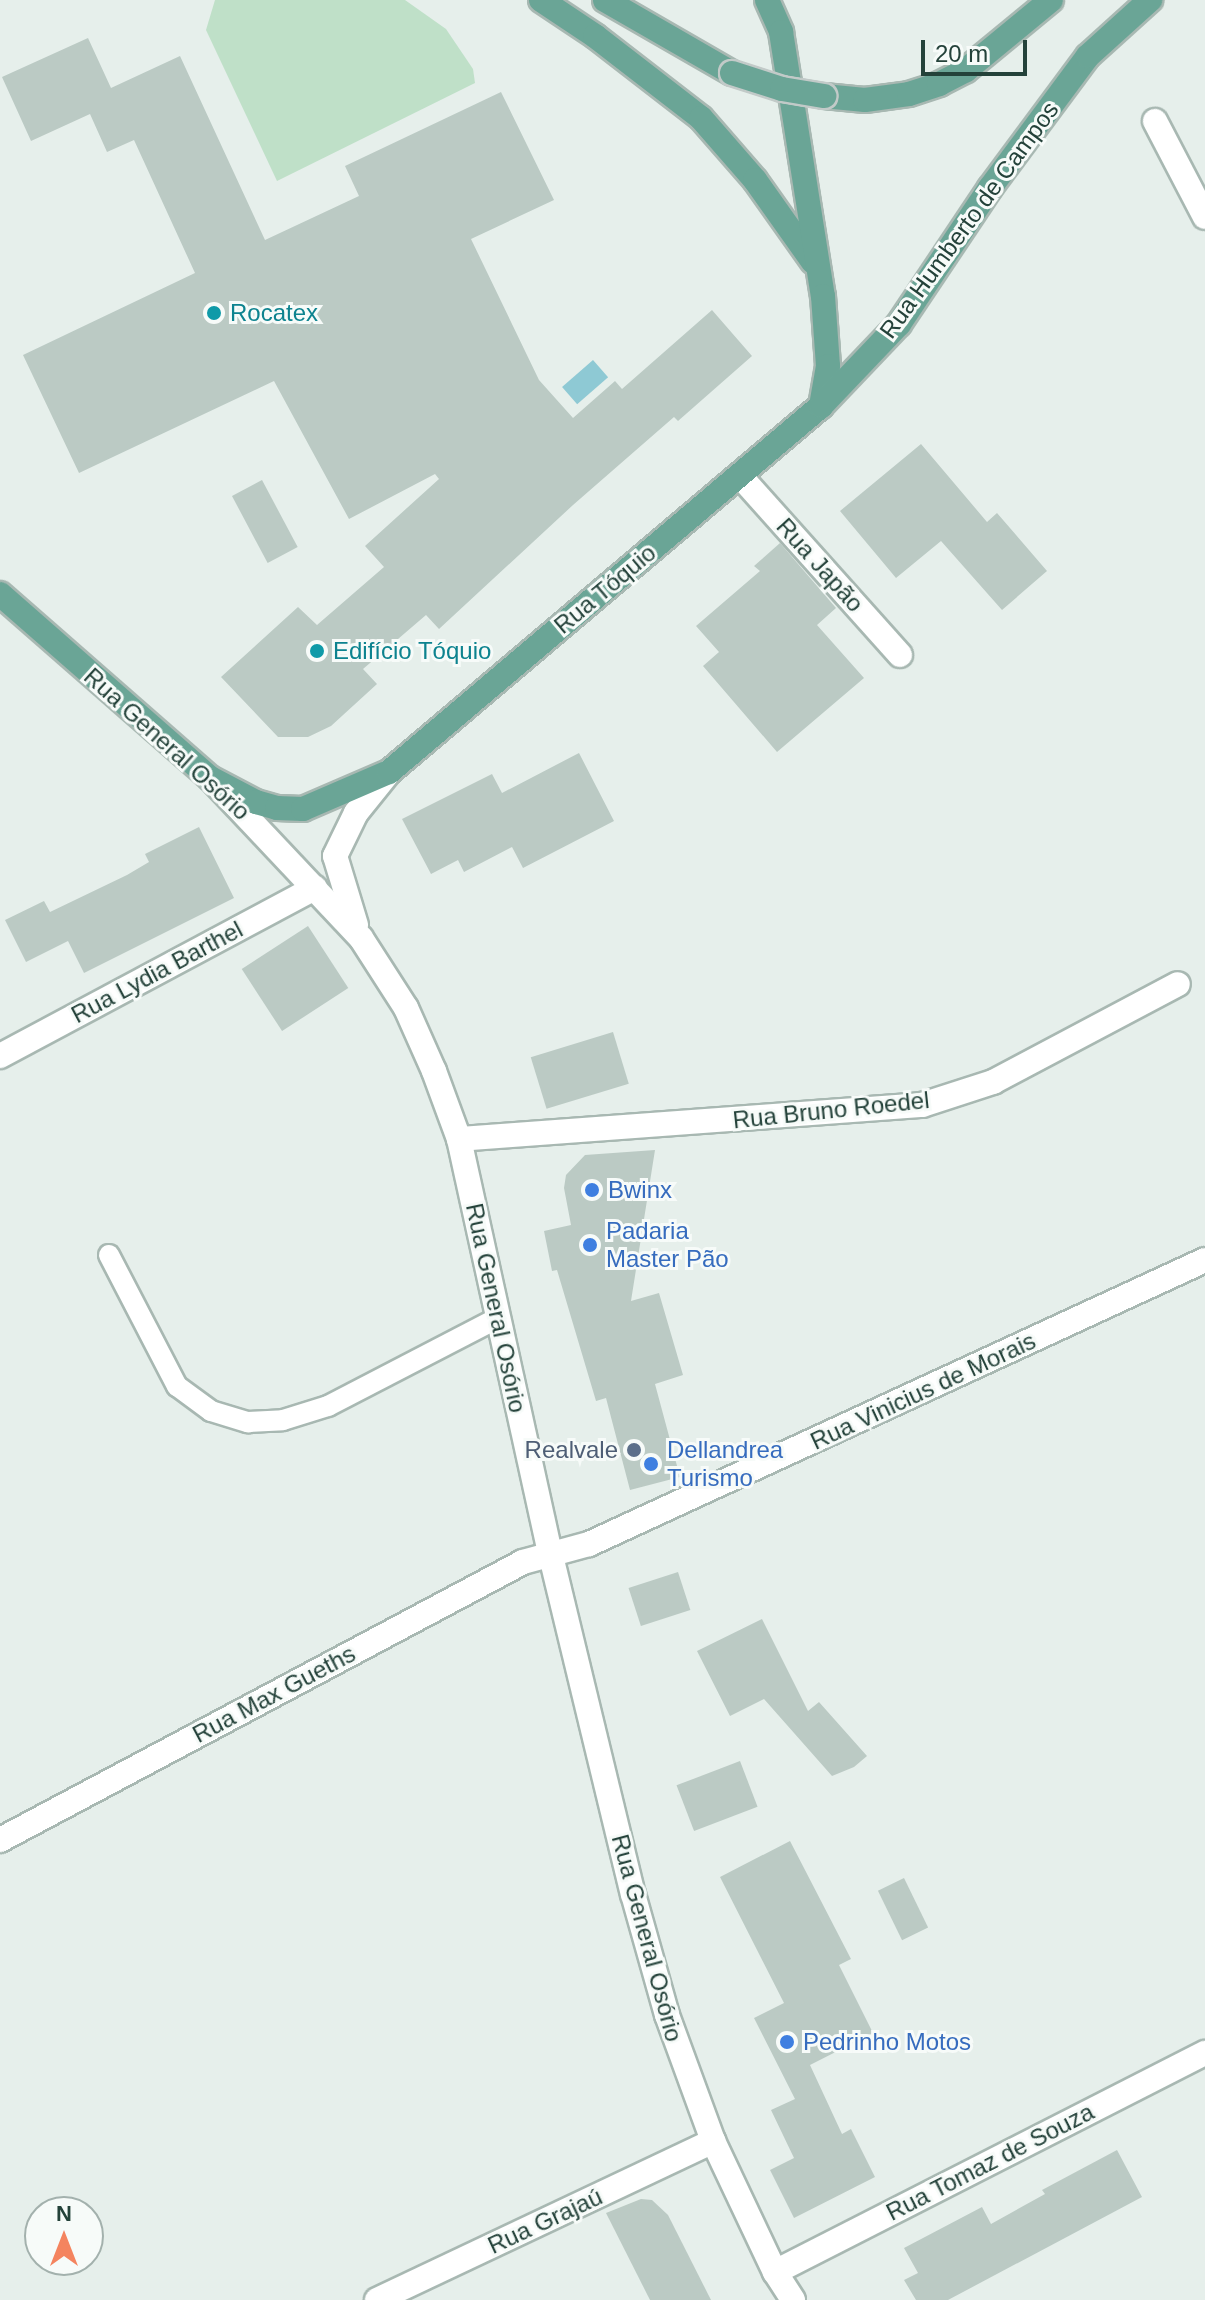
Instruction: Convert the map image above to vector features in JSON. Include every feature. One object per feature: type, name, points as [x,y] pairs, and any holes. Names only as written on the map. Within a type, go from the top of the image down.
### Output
[{"type":"main road","points":[[541,0],[595,36],[701,118],[755,180],[815,264]]},
{"type":"main road","points":[[605,0],[732,73],[782,89],[865,100],[909,94],[939,84],[966,70],[1051,0]]},
{"type":"main road","points":[[767,0],[781,32],[801,148],[815,264],[823,296],[828,366],[821,406]]},
{"type":"main road","name":"Rua Humberto de Campos","points":[[821,406],[899,324],[990,188],[1088,56],[1150,0]]},
{"type":"main road","name":"Rua Tóquio","points":[[210,778],[256,802],[277,808],[303,809],[389,772],[821,406]]},
{"type":"main road","name":"Rua General Osório","points":[[0,594],[210,778]]},
{"type":"street","points":[[1155,121],[1205,217]]},
{"type":"street","name":"Rua Japão","points":[[740,476],[900,655]]},
{"type":"street","name":"Rua Tóquio","points":[[361,938],[342,888],[335,856],[356,813],[389,772]]},
{"type":"street","name":"Rua General Osório","points":[[210,778],[361,938],[406,1008],[459,1139],[551,1556],[636,1907],[686,2075],[713,2141],[775,2272],[793,2300]]},
{"type":"street","name":"Rua Lydia Barthel","points":[[0,1056],[315,888]]},
{"type":"street","name":"Rua Bruno Roedel","points":[[459,1139],[922,1105],[993,1082],[1178,984]]},
{"type":"street","name":"Rua Vinicius de Morais","points":[[551,1556],[589,1544],[1205,1260]]},
{"type":"street","name":"Rua Max Gueths","points":[[0,1840],[496,1575],[523,1562],[551,1556]]},
{"type":"street","name":"Rua Tomaz de Souza","points":[[775,2272],[1205,2053]]},
{"type":"street","name":"Rua Grajaú","points":[[377,2300],[713,2141]]},
{"type":"lane","points":[[109,1255],[177,1386],[211,1411],[248,1422],[283,1420],[328,1406],[498,1318]]},
{"type":"green space","points":[[215,0],[405,0],[446,29],[473,69],[475,83],[277,181],[206,30]]},
{"type":"water","points":[[593,360],[608,377],[577,404],[562,387]]},
{"type":"building","points":[[88,38],[111,88],[180,56],[265,240],[359,196],[345,166],[501,92],[554,200],[471,239],[539,380],[573,418],[615,381],[622,389],[712,310],[752,356],[678,421],[674,417],[573,505],[439,629],[426,615],[363,669],[377,684],[331,726],[308,737],[278,737],[221,677],[298,607],[317,625],[384,567],[365,546],[439,479],[435,474],[349,519],[274,381],[79,473],[23,355],[195,273],[134,140],[107,152],[90,114],[31,141],[2,77]]},
{"type":"building","points":[[921,444],[987,522],[997,513],[1047,571],[1002,610],[941,541],[896,578],[840,511]]},
{"type":"building","points":[[262,480],[298,547],[268,563],[232,496]]},
{"type":"building","points":[[780,543],[836,608],[817,625],[864,678],[777,752],[703,666],[719,652],[696,626],[760,571],[754,566]]},
{"type":"building","points":[[579,753],[614,821],[523,868],[512,847],[464,872],[458,860],[431,874],[402,819],[492,774],[502,793]]},
{"type":"building","points":[[199,827],[234,898],[84,973],[68,941],[26,962],[5,920],[44,901],[50,912],[127,875],[149,862],[145,854]]},
{"type":"building","points":[[308,926],[348,988],[282,1031],[242,969]]},
{"type":"building","points":[[613,1032],[629,1084],[547,1109],[531,1057]]},
{"type":"building","points":[[655,1150],[631,1301],[659,1293],[683,1375],[655,1384],[680,1477],[630,1490],[606,1398],[596,1401],[557,1270],[552,1271],[544,1231],[571,1225],[564,1188],[566,1175],[585,1155]]},
{"type":"building","points":[[678,1572],[690,1610],[641,1626],[629,1588]]},
{"type":"building","points":[[762,1619],[808,1711],[819,1702],[867,1756],[854,1767],[832,1776],[764,1699],[730,1716],[697,1651]]},
{"type":"building","points":[[740,1761],[758,1807],[694,1831],[677,1785]]},
{"type":"building","points":[[790,1841],[851,1959],[839,1965],[873,2033],[810,2065],[842,2134],[851,2129],[875,2177],[794,2218],[770,2170],[794,2158],[771,2110],[795,2099],[754,2018],[784,2003],[720,1877]]},
{"type":"building","points":[[904,1878],[928,1927],[902,1940],[878,1891]]},
{"type":"building","points":[[1117,2150],[1142,2197],[948,2300],[916,2300],[904,2280],[918,2273],[904,2248],[982,2207],[991,2224],[1045,2194],[1042,2190]]},
{"type":"building","points":[[641,2199],[652,2200],[668,2215],[711,2300],[650,2300],[606,2213]]},
{"type":"place","name":"Rocatex","points":[[214,313]]},
{"type":"place","name":"Edifício Tóquio","points":[[317,651]]},
{"type":"place","name":"Bwinx","points":[[592,1190]]},
{"type":"place","name":"Padaria Master Pão","points":[[590,1245]]},
{"type":"place","name":"Realvale","points":[[634,1450]]},
{"type":"place","name":"Dellandrea Turismo","points":[[651,1464]]},
{"type":"place","name":"Pedrinho Motos","points":[[787,2042]]}]
